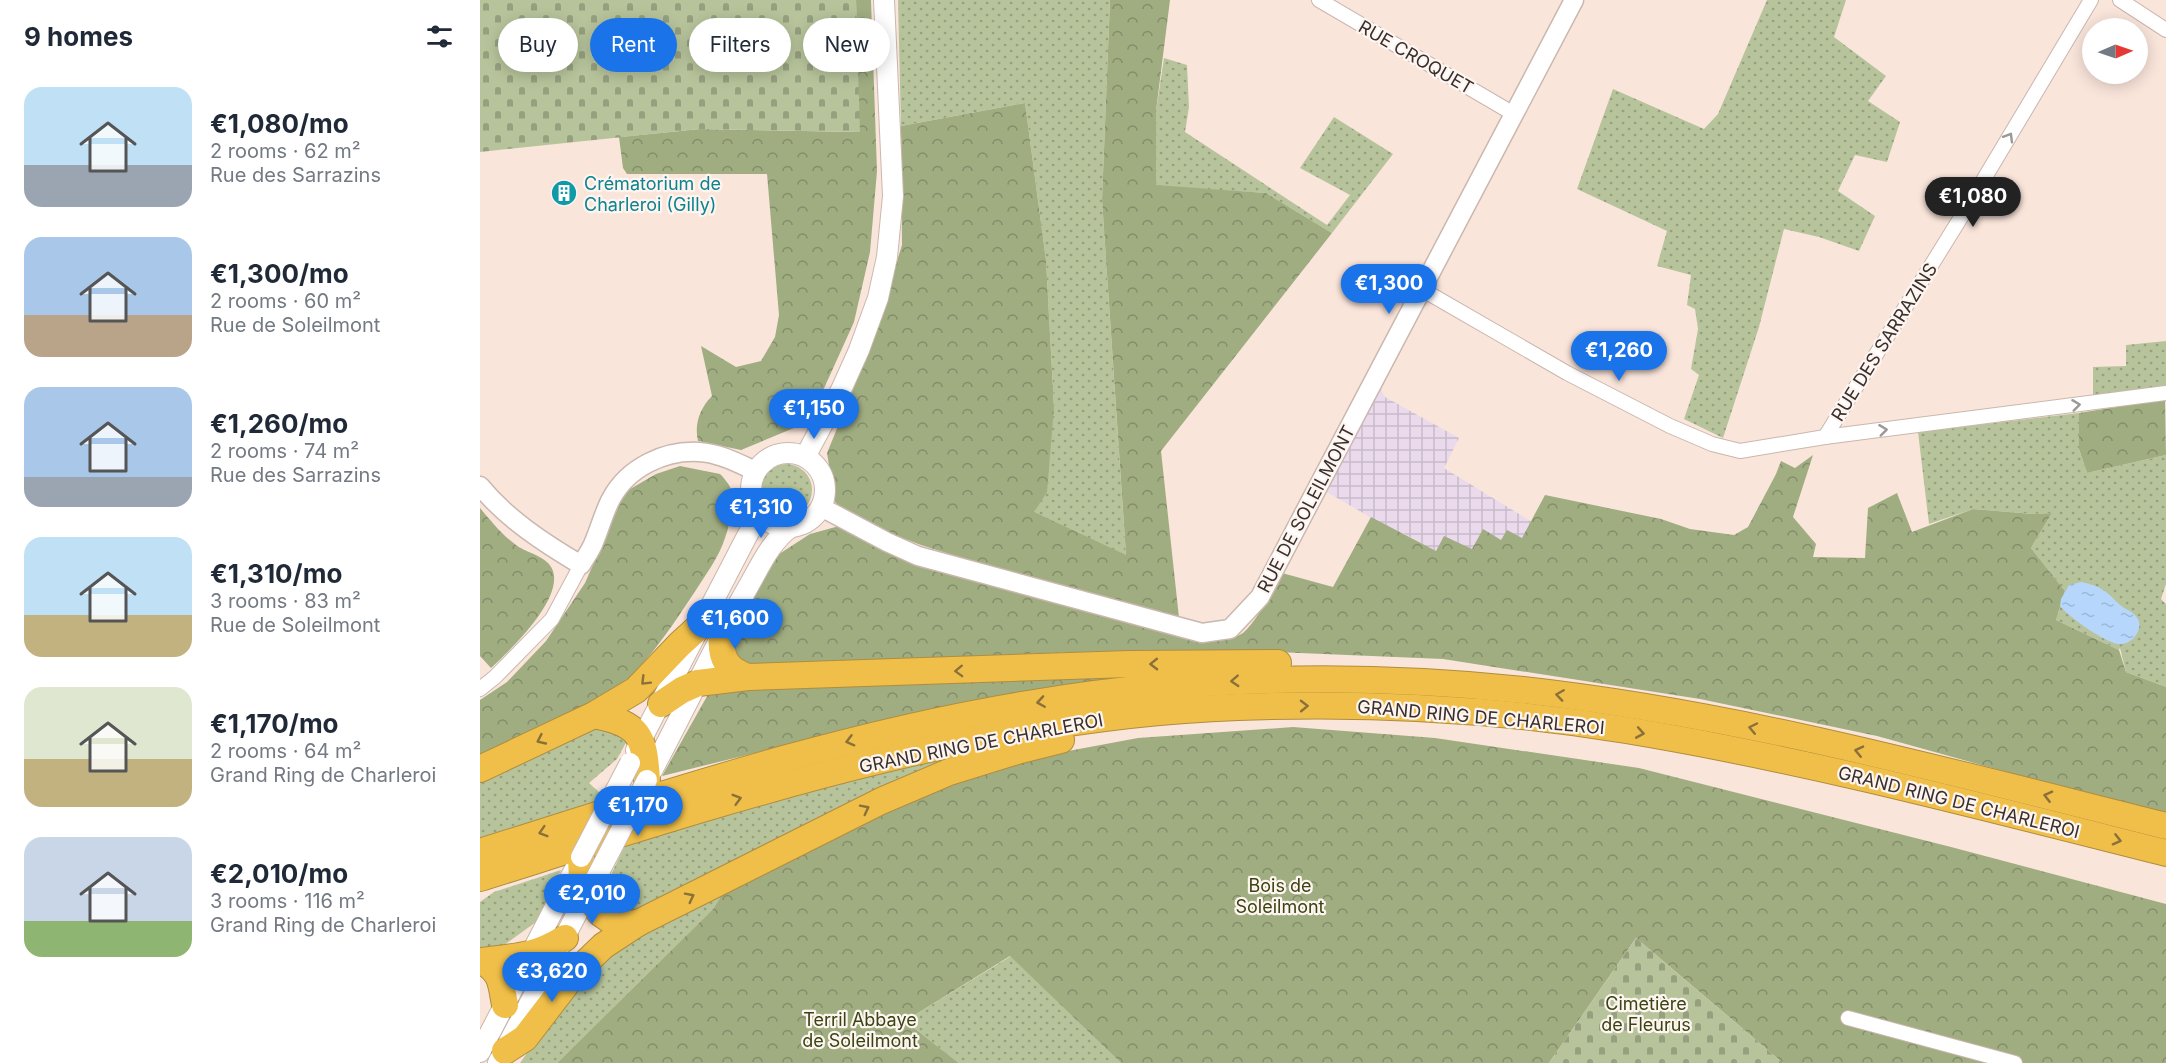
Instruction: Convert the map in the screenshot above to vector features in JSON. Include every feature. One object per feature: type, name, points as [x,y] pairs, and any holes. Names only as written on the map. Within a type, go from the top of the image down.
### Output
[{"type":"highway","points":[[480,769],[594,715],[636,690],[680,644],[711,630],[726,662],[735,673],[748,677]]},
{"type":"highway","points":[[661,704],[682,690],[698,683],[748,677],[1129,664],[1332,664],[1430,668],[1478,674],[1524,690]]},
{"type":"highway","name":"GRAND RING DE CHARLEROI","points":[[480,852],[682,788],[866,736],[948,718],[1042,701],[1134,690],[1234,681],[1331,679],[1408,681],[1524,690],[1625,704],[1896,759],[2166,826]]},
{"type":"highway","name":"GRAND RING DE CHARLEROI","points":[[480,878],[693,811],[873,762],[1048,726],[1234,707],[1332,705],[1437,709],[1520,716],[1622,729],[1811,766],[2166,853]]},
{"type":"highway","points":[[594,715],[616,720],[632,728],[645,759]]},
{"type":"highway","points":[[502,1057],[525,1038],[574,974],[603,946],[638,923],[881,801],[949,772],[1071,737],[1111,730],[1140,715]]},
{"type":"highway","points":[[583,879],[600,913],[617,925],[638,923]]},
{"type":"highway","points":[[480,961],[530,955],[565,938]]},
{"type":"highway","points":[[480,961],[493,967],[500,980],[505,1005]]},
{"type":"main road","points":[[805,457],[841,390],[859,350],[878,298],[887,257],[893,196],[884,0]]},
{"type":"main road","points":[[480,1052],[530,955],[583,879],[645,759],[698,683],[711,630],[752,527],[753,505],[750,494],[755,471],[772,456],[794,453],[805,457],[816,466],[823,479],[825,493],[821,507],[808,521],[791,527],[783,533],[711,630],[661,704],[645,759]]},
{"type":"main road","points":[[753,505],[762,518],[776,525],[791,527]]},
{"type":"main road","points":[[502,1057],[565,938],[583,879]]},
{"type":"street","name":"RUE CROQUET","points":[[1319,0],[1514,114]]},
{"type":"street","name":"RUE DE SOLEILMONT","points":[[821,507],[918,556],[1202,633],[1230,629],[1260,597],[1574,0]]},
{"type":"street","name":"RUE DES SARRAZINS","points":[[1825,437],[2091,0]]},
{"type":"street","points":[[2120,0],[2166,30]]},
{"type":"street","name":"RUE DES SARRAZINS","points":[[1423,290],[1567,373],[1670,426],[1712,444],[1740,451],[1825,437],[2166,393]]},
{"type":"street","points":[[480,689],[495,677],[552,619],[593,544],[611,498],[631,473],[653,460],[674,453],[700,452],[728,458],[755,471]]},
{"type":"street","points":[[480,486],[492,500],[542,542],[581,565]]},
{"type":"street","points":[[1848,1017],[2015,1063]]},
{"type":"shaded area","points":[[1380,388],[1385,397],[1459,438],[1444,468],[1532,522],[1522,539],[1502,540],[1472,550],[1436,552],[1403,533],[1401,535],[1325,491]]},
{"type":"green space","points":[[480,0],[856,0],[857,18],[803,18],[803,72],[858,72],[860,132],[700,129],[480,152]]},
{"type":"green space","points":[[856,0],[871,0],[872,18],[856,18]]},
{"type":"green space","points":[[898,0],[1110,0],[1102,200],[1126,556],[1034,513],[1054,408],[1046,260],[1025,103],[901,126]]},
{"type":"green space","points":[[1110,0],[1170,0],[1156,111],[1156,185],[1266,193],[1332,233],[1161,451],[1180,627],[921,545],[850,518],[835,502],[827,453],[870,348],[902,245],[901,126],[1025,103],[1046,260],[1054,408],[1047,492],[1034,512],[1126,555],[1102,200]]},
{"type":"green space","points":[[1767,0],[1846,0],[1834,37],[1886,76],[1868,101],[1900,122],[1887,162],[1855,155],[1838,191],[1875,216],[1859,251],[1819,237],[1784,229],[1759,327],[1723,438],[1684,419],[1699,375],[1691,369],[1698,329],[1695,309],[1687,305],[1691,275],[1657,266],[1667,231],[1577,189],[1613,89],[1704,129],[1718,114]]},
{"type":"green space","points":[[1164,58],[1187,65],[1189,107],[1185,132],[1327,225],[1350,195],[1300,168],[1334,117],[1393,154],[1332,233],[1266,193],[1156,186],[1156,111]]},
{"type":"green space","points":[[858,72],[874,72],[877,171],[870,252],[854,322],[816,406],[801,425],[741,450],[698,441],[699,417],[712,396],[701,346],[736,367],[761,361],[775,337],[779,315],[767,174],[627,174],[623,168],[619,137],[700,129],[859,132]]},
{"type":"green space","points":[[2166,341],[2166,390],[2093,399],[2093,367],[2126,366],[2126,345]]},
{"type":"green space","points":[[2165,399],[2166,455],[2087,473],[2079,449],[2079,413]]},
{"type":"green space","points":[[2079,413],[2079,449],[2087,473],[2166,455],[2166,584],[2161,599],[2166,604],[2166,687],[2126,672],[2120,648],[2119,650],[2056,620],[2065,591],[2031,548],[2052,513],[2033,514],[1973,509],[1929,524],[1918,432]]},
{"type":"green space","points":[[1813,455],[1793,517],[1816,544],[1813,557],[1865,558],[1868,508],[1897,493],[1912,532],[1973,509],[2033,514],[2052,513],[2031,548],[2065,591],[2056,620],[2119,650],[2126,672],[2166,687],[2166,814],[1877,736],[1700,699],[1443,659],[1250,651],[1076,652],[741,665],[734,645],[738,626],[776,556],[810,534],[850,523],[906,560],[1206,641],[1230,638],[1243,633],[1259,613],[1282,573],[1333,587],[1371,517],[1436,551],[1444,536],[1472,549],[1483,529],[1501,540],[1507,530],[1522,538],[1545,495],[1661,519],[1690,529],[1734,535],[1748,527],[1781,461],[1795,468]]},
{"type":"green space","points":[[781,464],[791,464],[805,471],[812,490],[805,509],[791,516],[781,516],[771,512],[764,505],[760,495],[760,485],[764,475],[771,468]]},
{"type":"green space","points":[[680,466],[720,474],[731,489],[732,501],[728,527],[719,552],[677,619],[646,660],[609,695],[480,759],[480,700],[507,682],[546,641],[585,583],[625,492],[656,474]]},
{"type":"green space","points":[[480,508],[511,541],[548,563],[554,575],[553,588],[536,619],[512,648],[491,668],[480,656]]},
{"type":"green space","points":[[1116,672],[1126,680],[1018,693],[884,721],[662,776],[710,691]]},
{"type":"green space","points":[[604,726],[628,739],[617,759],[589,783],[601,794],[596,802],[480,838],[480,779],[583,730]]},
{"type":"green space","name":"Bois de Soleilmont","points":[[1293,727],[1435,738],[1639,768],[2166,904],[2166,1063],[1783,1063],[1636,938],[1549,1063],[1121,1063],[1010,956],[905,1021],[959,1063],[557,1063],[713,909],[721,896],[933,790],[1052,754],[1138,738]]},
{"type":"green space","points":[[995,747],[630,918],[616,918],[601,896],[626,843],[881,771]]},
{"type":"green space","points":[[561,870],[536,922],[500,948],[480,951],[480,902],[494,892]]},
{"type":"green space","points":[[721,896],[713,909],[557,1063],[520,1063],[570,991],[603,960],[640,936]]},
{"type":"green space","name":"Cimetière de Fleurus","points":[[1636,938],[1783,1063],[1549,1063]]},
{"type":"green space","points":[[1011,956],[1121,1063],[959,1063],[905,1021]]},
{"type":"water","points":[[2081,582],[2103,590],[2135,615],[2139,630],[2133,639],[2123,644],[2112,642],[2071,617],[2060,606],[2061,599],[2069,585]]},
{"type":"place","name":"Crématorium de Charleroi (Gilly)","points":[[564,193]]},
{"type":"park label","name":"Terril Abbaye de Soleilmont","points":[[860,1029]]}]
